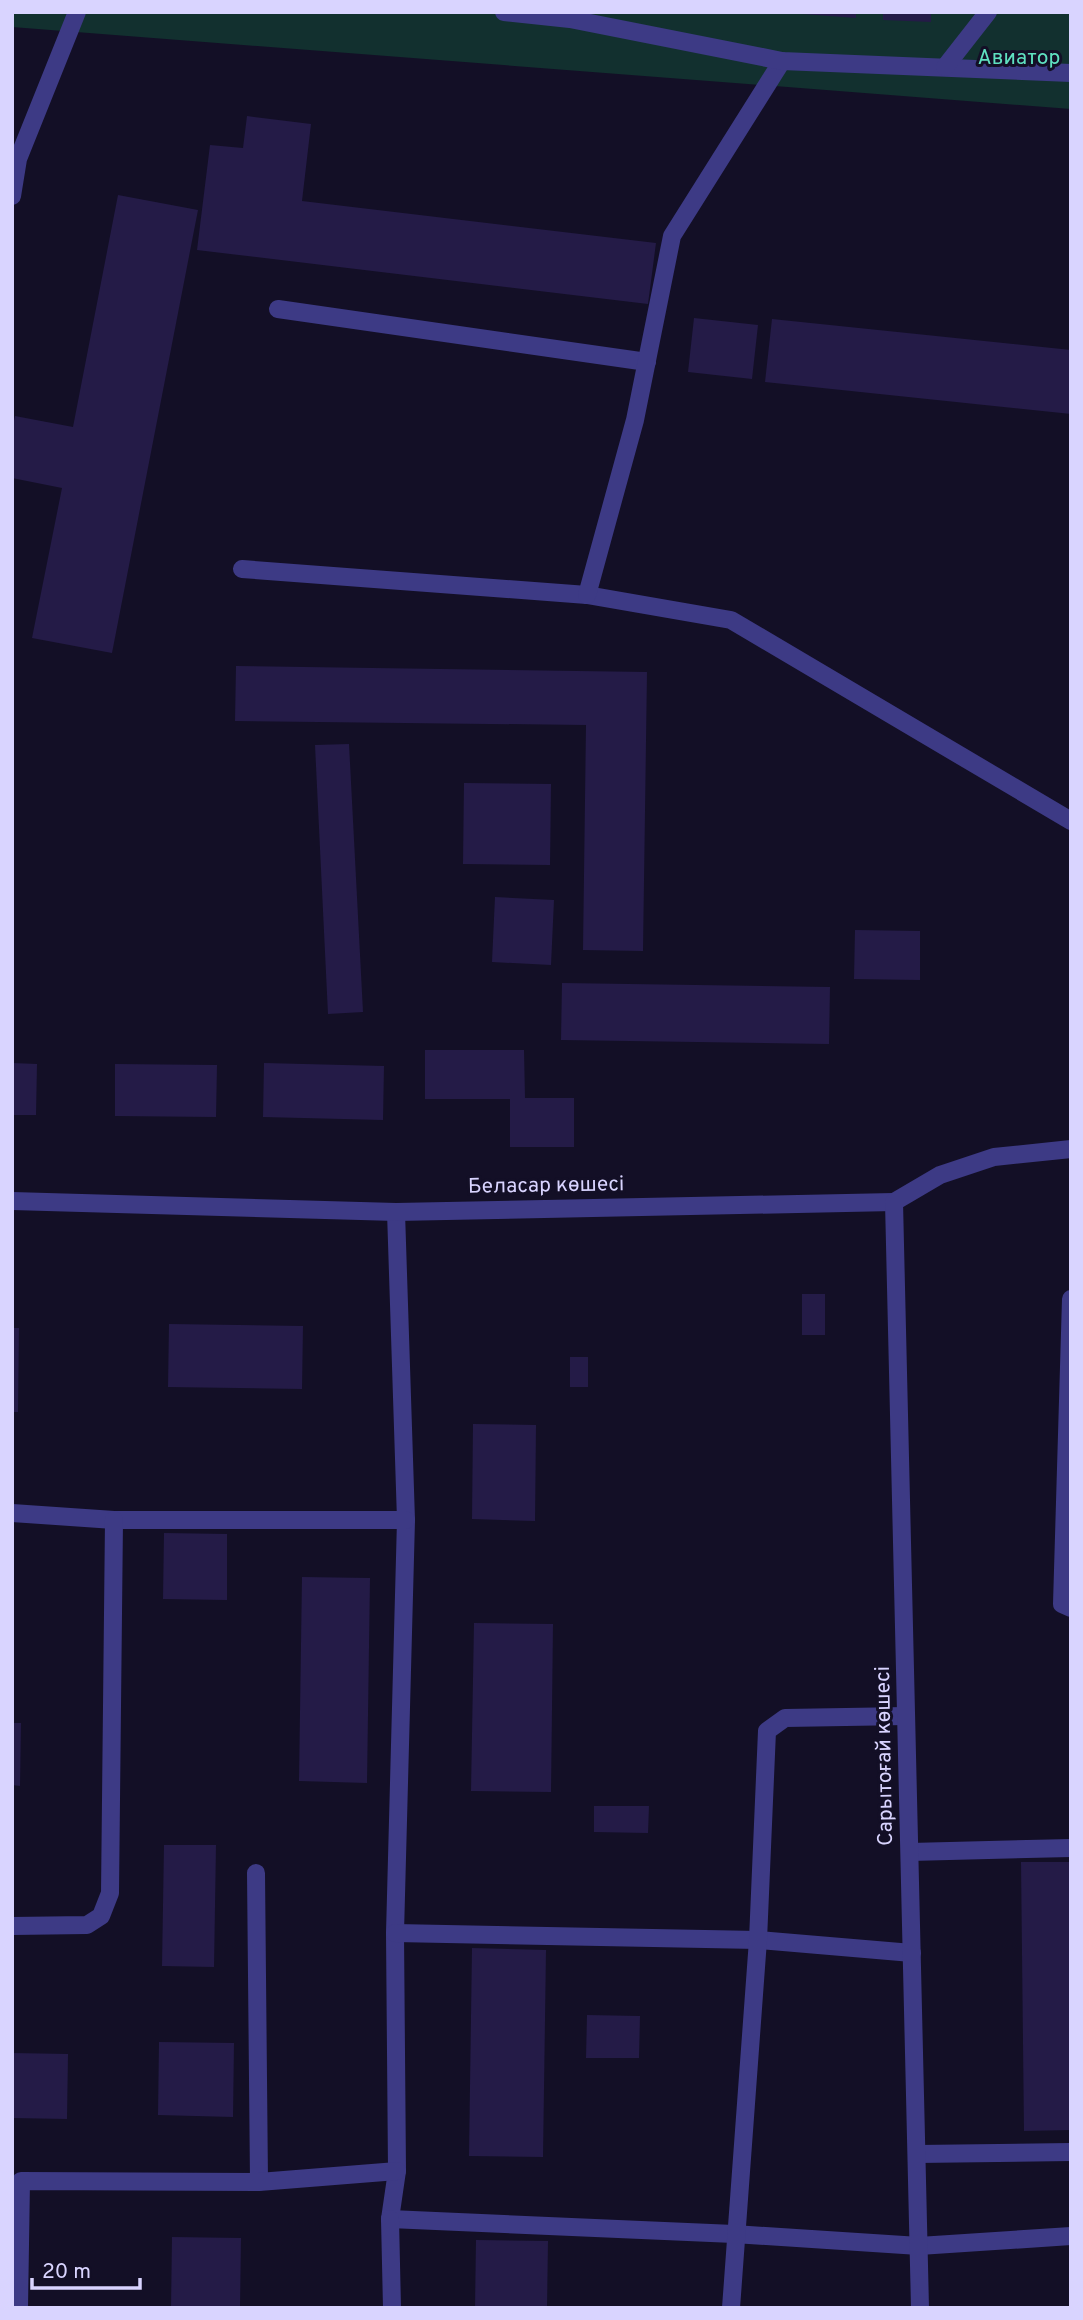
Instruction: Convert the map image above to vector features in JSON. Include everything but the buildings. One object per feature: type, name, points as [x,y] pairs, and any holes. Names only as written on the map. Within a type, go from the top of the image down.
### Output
[{"type":"street","points":[[12,197],[18,159],[77,12]]},
{"type":"street","points":[[504,12],[572,16],[782,61],[1071,73]]},
{"type":"street","points":[[945,67],[988,12]]},
{"type":"street","points":[[587,595],[635,420],[672,236],[782,61]]},
{"type":"street","points":[[278,309],[647,362]]},
{"type":"street","points":[[242,569],[587,595],[731,620],[1047,810],[1071,821]]},
{"type":"street","name":"Беласар көшесі","points":[[12,1202],[396,1212],[894,1202],[940,1175],[994,1157],[1071,1149]]},
{"type":"street","name":"Сарытоғай көшесі","points":[[894,1202],[920,2308]]},
{"type":"street","points":[[392,2308],[390,2219],[397,2171],[395,1933],[406,1520],[396,1212]]},
{"type":"street","points":[[1071,1299],[1062,1604],[1071,1608]]},
{"type":"street","points":[[12,1513],[114,1520],[406,1520]]},
{"type":"street","points":[[12,1926],[87,1926],[101,1916],[110,1894],[114,1520]]},
{"type":"street","points":[[731,2308],[734,2234],[758,1940],[767,1731],[785,1718],[906,1716]]},
{"type":"street","points":[[910,1852],[1071,1848]]},
{"type":"street","points":[[256,1873],[259,2182]]},
{"type":"street","points":[[395,1933],[758,1940],[912,1952]]},
{"type":"street","points":[[917,2154],[1071,2152]]},
{"type":"street","points":[[19,2308],[17,2181],[259,2182],[397,2171]]},
{"type":"street","points":[[390,2219],[734,2234],[919,2246],[1071,2236]]},
{"type":"green space","name":"Авиатор","points":[[12,12],[1071,12],[1071,109],[12,27]]}]
